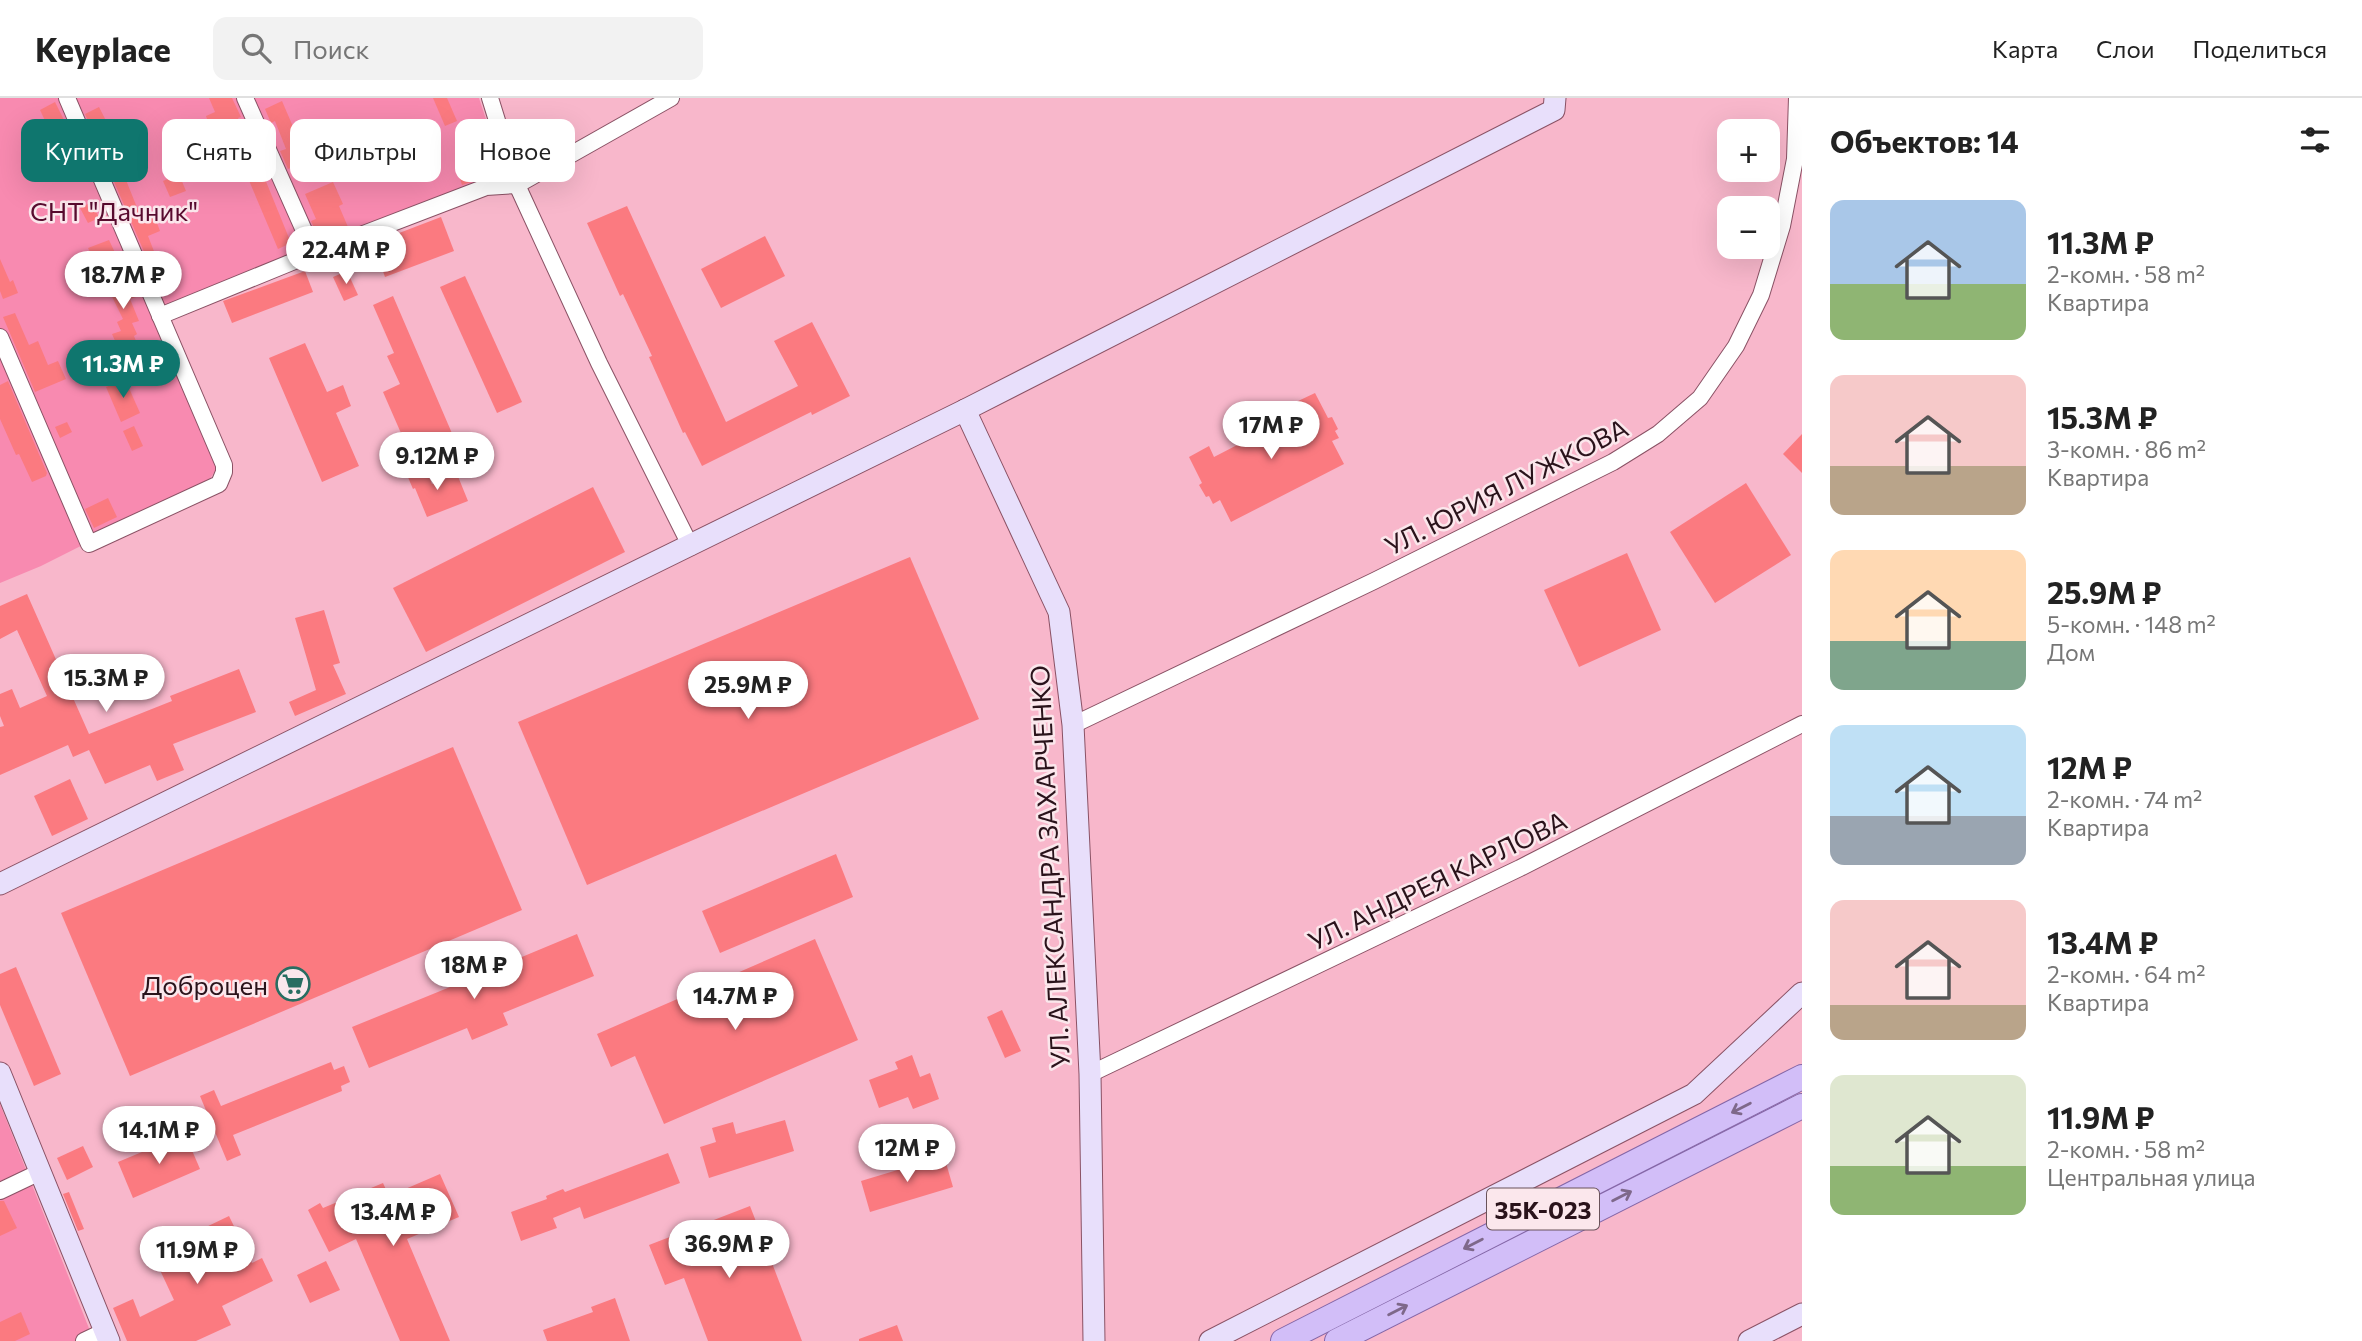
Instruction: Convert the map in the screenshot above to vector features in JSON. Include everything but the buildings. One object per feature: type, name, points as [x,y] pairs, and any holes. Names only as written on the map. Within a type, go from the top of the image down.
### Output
[{"type":"main road","name":"35К-023","points":[[1283,1341],[1802,1077]]},
{"type":"main road","name":"35К-023","points":[[1337,1341],[1802,1106]]},
{"type":"street","points":[[0,337],[89,544],[214,488],[222,478],[224,465],[67,98]]},
{"type":"street","points":[[245,98],[314,253]]},
{"type":"street","points":[[490,98],[517,185],[599,363],[691,547]]},
{"type":"street","points":[[160,316],[486,187],[517,185],[670,98]]},
{"type":"street","points":[[0,884],[691,547],[965,410],[1554,110],[1556,98]]},
{"type":"street","name":"УЛ. ЮРИЯ ЛУЖКОВА","points":[[1073,725],[1614,462],[1658,433],[1700,398],[1735,346],[1761,295],[1782,226],[1796,159],[1797,98]]},
{"type":"street","name":"УЛ. АЛЕКСАНДРА ЗАХАРЧЕНКО","points":[[965,410],[1059,612],[1073,725],[1090,1074],[1094,1341]]},
{"type":"street","name":"УЛ. АНДРЕЯ КАРЛОВА","points":[[1090,1074],[1520,867],[1802,724]]},
{"type":"street","points":[[1210,1341],[1694,1094],[1802,993]]},
{"type":"street","points":[[0,1073],[107,1336],[83,1341]]},
{"type":"street","points":[[0,1191],[40,1172]]},
{"type":"street","points":[[1749,1341],[1802,1314]]},
{"type":"green space","name":"СНТ \"Дачник\"","points":[[0,98],[479,98],[486,119],[455,119],[455,182],[482,182],[153,316],[217,468],[208,482],[41,566],[0,583]]},
{"type":"green space","points":[[0,1104],[94,1341],[0,1341]]},
{"type":"place","name":"Доброцен","points":[[293,984]]}]
